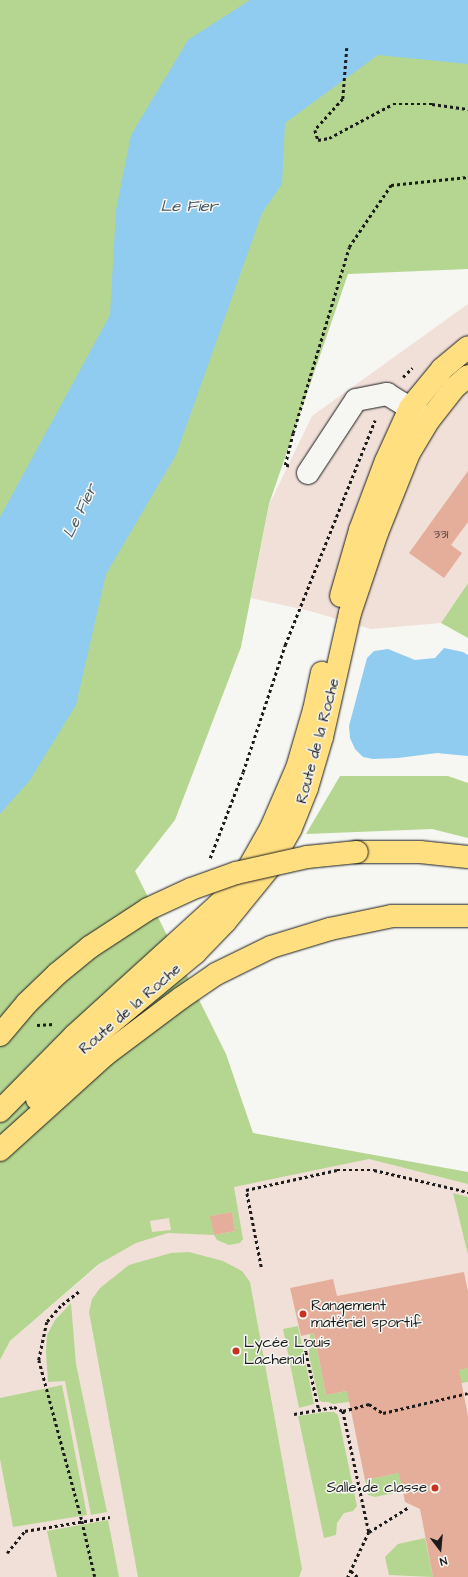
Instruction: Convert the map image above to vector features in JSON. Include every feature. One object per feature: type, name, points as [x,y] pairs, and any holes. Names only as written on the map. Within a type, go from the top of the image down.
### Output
[{"type":"main road","points":[[410,408],[442,369],[468,347]]},
{"type":"main road","name":"Route de la Roche","points":[[0,1140],[87,1044],[120,1014],[195,953],[225,922],[268,868],[288,834],[307,788],[322,737],[350,614],[377,533],[409,453],[429,420],[454,388],[468,376]]},
{"type":"main road","name":"Route de la Roche","points":[[0,1111],[74,1036],[217,906],[244,876],[271,828],[297,768],[306,740],[336,612],[360,530],[386,461],[410,408]]},
{"type":"main road","points":[[0,1035],[23,1008],[58,974],[90,947],[148,909],[191,889],[236,872],[307,857],[358,852],[412,852],[468,857]]},
{"type":"main road","points":[[0,1150],[105,1055],[181,998],[223,971],[271,947],[330,928],[392,916],[468,916]]},
{"type":"lane","points":[[308,473],[356,400],[387,394],[429,420]]},
{"type":"path","points":[[347,48],[343,98],[315,130],[318,140],[329,138],[393,104],[432,104],[468,109]]},
{"type":"path","points":[[308,473],[286,465],[349,247],[391,185],[468,177]]},
{"type":"path","points":[[207,864],[243,772],[285,645],[372,425],[387,394],[413,368]]},
{"type":"path","points":[[32,1026],[56,1024]]},
{"type":"path","points":[[261,1267],[246,1190],[337,1170],[374,1170],[468,1192]]},
{"type":"path","points":[[79,1292],[61,1306],[47,1322],[39,1360],[82,1521],[95,1577]]},
{"type":"path","points":[[306,1339],[306,1352],[319,1410]]},
{"type":"path","points":[[294,1414],[334,1407],[343,1411],[369,1404],[383,1412],[468,1393]]},
{"type":"path","points":[[343,1411],[370,1532]]},
{"type":"path","points":[[348,1577],[370,1532],[409,1507]]},
{"type":"path","points":[[7,1553],[25,1531],[110,1517]]},
{"type":"path","points":[[351,1571],[358,1577]]},
{"type":"shaded area","points":[[468,304],[468,583],[441,623],[371,629],[310,611],[251,598],[269,505],[312,416]]},
{"type":"shaded area","name":"Lycée Louis Lachenal","points":[[253,1133],[468,1173],[468,1577],[0,1577],[0,1360],[10,1341]]},
{"type":"green space","points":[[0,0],[468,0],[468,269],[348,274],[269,504],[241,647],[175,820],[135,871],[226,1054],[253,1133],[468,1172],[468,1184],[369,1159],[234,1187],[243,1239],[240,1243],[229,1245],[217,1240],[214,1235],[168,1233],[136,1243],[99,1264],[10,1341],[0,1360]],"holes":[[[232,1212],[235,1231],[214,1235],[211,1216]],[[169,1218],[171,1230],[152,1232],[150,1221]]]},
{"type":"green space","points":[[468,583],[468,638],[441,623]]},
{"type":"green space","points":[[340,776],[448,776],[468,783],[468,838],[432,829],[306,834]]},
{"type":"green space","points":[[453,1193],[468,1197],[468,1255]]},
{"type":"green space","points":[[189,1252],[223,1261],[242,1271],[250,1282],[302,1569],[299,1577],[138,1577],[89,1312],[92,1299],[100,1288],[129,1265],[171,1253]]},
{"type":"green space","points":[[71,1303],[76,1364],[107,1512],[91,1515],[65,1381],[48,1382],[46,1352],[47,1335],[55,1320]]},
{"type":"green space","points":[[298,1326],[314,1404],[299,1408],[283,1329]]},
{"type":"green space","points":[[314,1333],[326,1395],[468,1368],[468,1382],[333,1404],[322,1402],[319,1400],[309,1355],[310,1334]]},
{"type":"green space","points":[[62,1385],[87,1515],[13,1527],[0,1459],[0,1398]]},
{"type":"green space","points":[[334,1412],[338,1415],[357,1506],[353,1511],[344,1513],[337,1523],[336,1535],[324,1538],[298,1416]]},
{"type":"green space","points":[[413,1470],[402,1486],[403,1491],[375,1497],[368,1495],[365,1480]]},
{"type":"green space","points":[[108,1520],[119,1577],[57,1577],[47,1531]]},
{"type":"green space","points":[[425,1538],[433,1577],[389,1575],[385,1557],[398,1544]]},
{"type":"water","name":"Le Fier","points":[[250,0],[468,0],[468,64],[378,55],[285,123],[282,184],[262,213],[176,455],[106,574],[76,705],[30,780],[0,814],[0,517],[110,315],[116,210],[131,135],[188,40]]},
{"type":"water","points":[[444,648],[463,652],[468,655],[468,756],[437,753],[398,758],[373,759],[363,757],[355,749],[350,738],[349,726],[367,658],[374,651],[388,649],[415,660],[435,658]]},
{"type":"building","points":[[468,471],[468,522],[451,545],[462,553],[444,578],[409,553]]},
{"type":"building","points":[[232,1212],[235,1231],[214,1235],[210,1216]]},
{"type":"building","points":[[464,1272],[468,1292],[468,1368],[459,1370],[468,1416],[468,1577],[433,1577],[420,1509],[405,1502],[399,1473],[365,1480],[347,1391],[326,1395],[314,1333],[301,1336],[290,1288],[333,1279],[337,1296]]},
{"type":"place","name":"Rangement matériel sportif","points":[[303,1314]]},
{"type":"place","name":"Lycée Louis Lachenal","points":[[236,1351]]},
{"type":"place","name":"Salle de classe","points":[[435,1488]]}]
